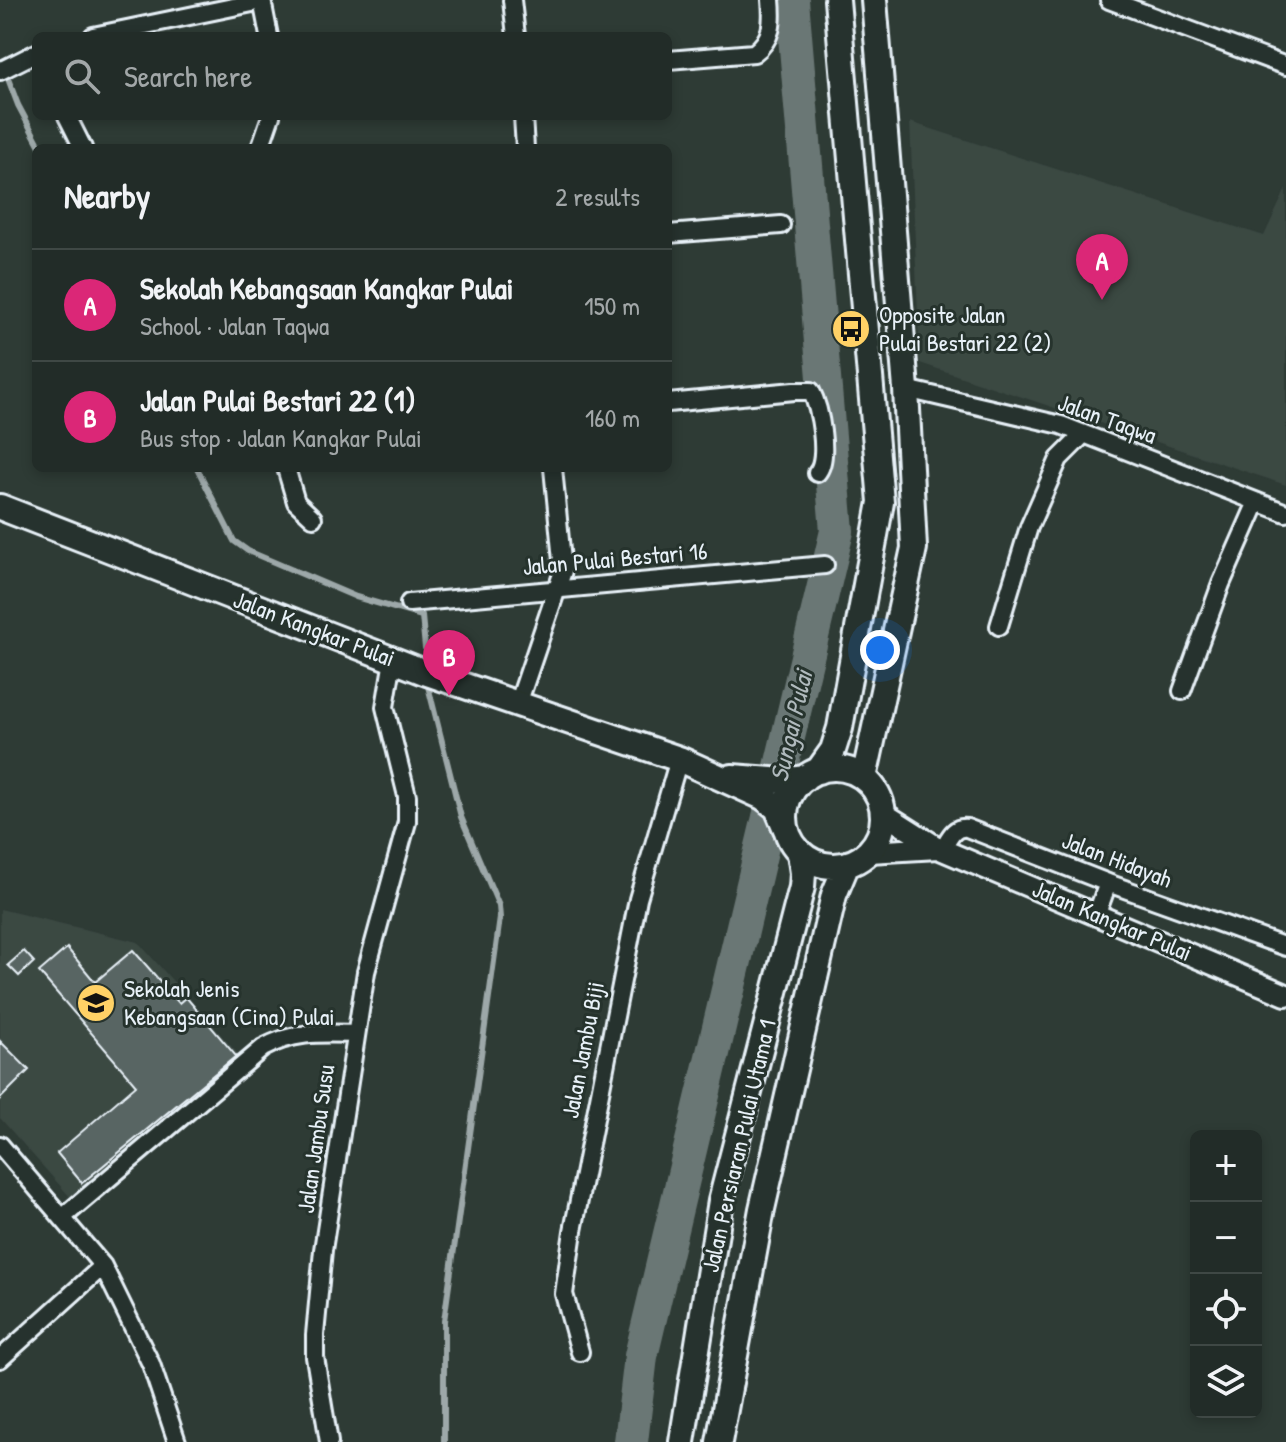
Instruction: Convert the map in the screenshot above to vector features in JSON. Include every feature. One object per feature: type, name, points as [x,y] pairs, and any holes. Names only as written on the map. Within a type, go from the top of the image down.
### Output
[{"type":"main road","points":[[786,792],[833,750],[840,728],[881,502],[837,0]]},
{"type":"main road","points":[[864,778],[914,548],[906,389],[874,0]]},
{"type":"main road","name":"Jalan Kangkar Pulai","points":[[0,507],[393,660],[722,776],[786,792]]},
{"type":"main road","points":[[834,768],[850,771],[864,778],[880,800],[883,813],[881,832],[869,852],[847,864],[822,865],[800,853],[786,792],[834,768]]},
{"type":"main road","name":"Jalan Persiaran Pulai Utama 1","points":[[682,1442],[721,1201],[802,887],[800,853]]},
{"type":"main road","name":"Jalan Persiaran Pulai Utama 1","points":[[719,1442],[762,1209],[834,895],[847,864]]},
{"type":"street","points":[[112,32],[262,0],[268,32]]},
{"type":"street","points":[[512,0],[516,32]]},
{"type":"street","points":[[672,60],[754,53],[763,46],[773,24],[771,0]]},
{"type":"street","points":[[1109,0],[1286,66]]},
{"type":"street","points":[[0,71],[32,56]]},
{"type":"street","points":[[69,120],[81,144]]},
{"type":"street","points":[[261,144],[270,120]]},
{"type":"street","points":[[523,120],[525,144]]},
{"type":"street","points":[[672,234],[781,225]]},
{"type":"street","name":"Jalan Taqwa","points":[[906,389],[1061,425],[1286,513]]},
{"type":"street","points":[[672,403],[811,391],[817,402],[824,460],[817,473]]},
{"type":"street","points":[[999,626],[1029,527],[1059,459],[1084,434]]},
{"type":"street","points":[[287,472],[296,502],[313,518]]},
{"type":"street","points":[[518,704],[563,571],[553,472]]},
{"type":"street","points":[[1182,691],[1221,584],[1257,502]]},
{"type":"street","name":"Jalan Pulai Bestari 16","points":[[409,603],[825,565]]},
{"type":"street","name":"Jalan Jambu Susu","points":[[329,1442],[317,1378],[315,1335],[323,1250],[366,972],[407,822],[407,796],[385,707],[393,660]]},
{"type":"street","name":"Jalan Jambu Biji","points":[[580,1352],[564,1294],[573,1231],[638,899],[679,759]]},
{"type":"street","name":"Jalan Kangkar Pulai","points":[[883,813],[940,849],[1286,995]]},
{"type":"street","name":"Jalan Hidayah","points":[[940,849],[954,831],[960,827],[967,828],[1286,947]]},
{"type":"street","name":"Jalan Kangkar Pulai","points":[[869,852],[940,849]]},
{"type":"street","points":[[1097,913],[1108,883]]},
{"type":"street","points":[[62,1218],[263,1048],[283,1037],[310,1032],[356,1034]]},
{"type":"street","points":[[0,1145],[103,1266],[151,1364],[177,1442]]},
{"type":"street","points":[[0,1359],[103,1266]]},
{"type":"shaded area","points":[[910,122],[1264,236],[1286,189],[1286,485],[920,363]]},
{"type":"shaded area","name":"Sekolah Jenis Kebangsaan (Cina) Pulai","points":[[0,909],[138,942],[247,1064],[79,1207],[0,1118]]},
{"type":"building","points":[[67,948],[95,982],[133,950],[179,1003],[186,997],[236,1056],[82,1183],[57,1153],[136,1085],[39,972]]},
{"type":"building","points":[[24,951],[34,962],[19,976],[8,965]]},
{"type":"building","points":[[0,1041],[29,1070],[0,1099]]},
{"type":"waterway","name":"Sungai Pulai","points":[[631,1442],[641,1356],[837,531],[792,0]]},
{"type":"waterway","points":[[7,76],[39,144]]},
{"type":"waterway","points":[[199,472],[234,541],[248,551],[356,597],[422,616],[425,648]]},
{"type":"waterway","points":[[426,678],[461,817],[499,906],[500,918],[444,1321],[444,1442]]},
{"type":"place","name":"Sekolah Kebangsaan Kangkar Pulai","points":[[1102,300]]},
{"type":"place","name":"Opposite Jalan Pulai Bestari 22 (2)","points":[[851,329]]},
{"type":"place","name":"Jalan Pulai Bestari 22 (1)","points":[[449,696]]},
{"type":"place","name":"Sekolah Jenis Kebangsaan (Cina) Pulai","points":[[96,1003]]}]
